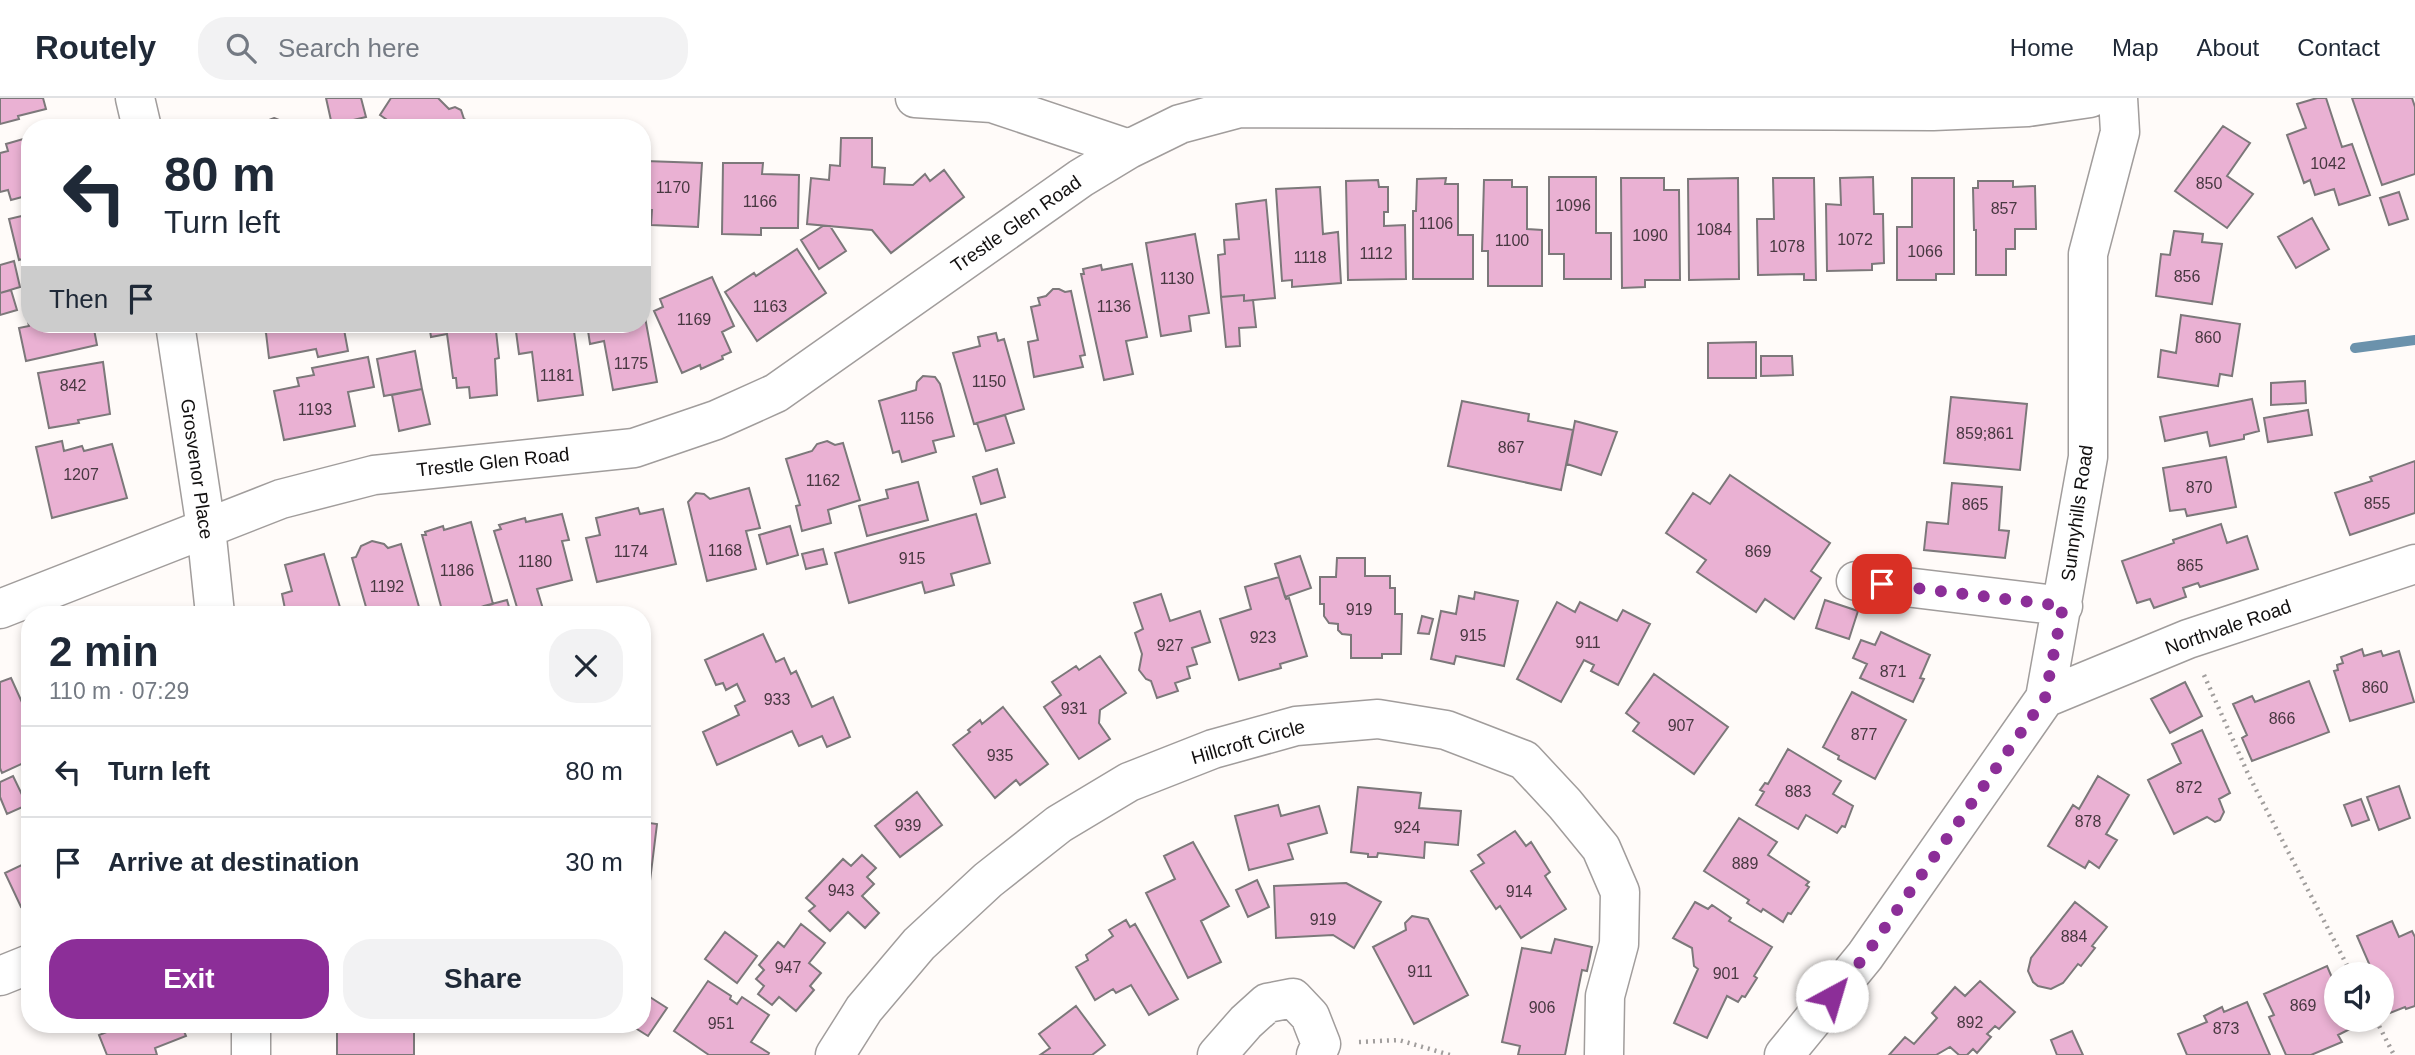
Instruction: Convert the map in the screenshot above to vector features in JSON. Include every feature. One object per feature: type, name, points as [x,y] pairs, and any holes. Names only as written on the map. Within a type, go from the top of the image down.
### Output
[{"type":"street","points":[[135,98],[140,119]]},
{"type":"street","points":[[915,98],[992,103],[1129,149]]},
{"type":"street","name":"Trestle Glen Road","points":[[0,609],[281,499],[374,475],[634,448],[716,420],[776,393],[1081,178],[1129,149],[1180,124],[1240,108],[1601,104],[1933,111],[2028,107],[2090,98]]},
{"type":"street","name":"Sunnyhills Road","points":[[1784,1055],[1865,956],[2045,698],[2088,457],[2088,254],[2120,132],[2118,98]]},
{"type":"street","name":"Grosvenor Place","points":[[176,333],[206,528],[214,606]]},
{"type":"street","name":"Northvale Road","points":[[2045,698],[2189,639],[2415,564]]},
{"type":"street","points":[[1856,581],[2063,606]]},
{"type":"street","name":"Hillcroft Circle","points":[[835,1055],[864,1009],[919,944],[988,880],[1059,824],[1129,782],[1213,749],[1296,726],[1378,719],[1446,730],[1524,760],[1601,848],[1620,892],[1619,944],[1605,996],[1604,1055]]},
{"type":"street","points":[[0,976],[21,968]]},
{"type":"street","points":[[1217,1055],[1246,1022],[1268,1003],[1293,998],[1310,1016],[1318,1050]]},
{"type":"street","points":[[251,1033],[251,1055]]},
{"type":"path","points":[[2210,687],[2249,776],[2345,962]]},
{"type":"path","points":[[2382,1032],[2394,1055]]},
{"type":"path","points":[[1318,1050],[1399,1040],[1450,1055]]},
{"type":"building","points":[[0,98],[43,98],[46,109],[0,124]]},
{"type":"building","points":[[326,98],[361,98],[366,117],[331,119]]},
{"type":"building","points":[[391,98],[438,98],[449,109],[455,107],[461,110],[464,119],[386,119],[380,115]]},
{"type":"building","points":[[2326,98],[2342,147],[2352,144],[2370,195],[2339,205],[2334,189],[2315,195],[2310,180],[2304,183],[2287,135],[2306,128],[2297,104]]},
{"type":"building","points":[[2352,98],[2412,98],[2415,107],[2415,174],[2382,185]]},
{"type":"building","points":[[2223,126],[2250,143],[2227,176],[2253,194],[2227,228],[2175,191]]},
{"type":"building","points":[[841,138],[872,138],[872,167],[885,168],[884,184],[913,185],[925,174],[930,181],[944,170],[964,197],[891,253],[872,230],[807,224],[811,178],[829,180],[830,165],[840,166]]},
{"type":"building","points":[[21,140],[21,197],[11,200],[8,190],[0,192],[0,153],[8,151],[6,144]]},
{"type":"building","points":[[651,161],[702,163],[698,227],[651,225]]},
{"type":"building","points":[[723,163],[763,163],[762,174],[799,175],[798,228],[761,228],[761,235],[722,234]]},
{"type":"building","points":[[1549,177],[1596,177],[1596,233],[1611,233],[1611,279],[1564,279],[1564,254],[1549,254]]},
{"type":"building","points":[[1873,177],[1874,214],[1883,214],[1884,263],[1872,264],[1872,270],[1827,271],[1826,204],[1841,205],[1840,178]]},
{"type":"building","points":[[1446,178],[1445,184],[1458,184],[1458,235],[1473,235],[1473,279],[1413,279],[1413,211],[1416,211],[1417,179]]},
{"type":"building","points":[[1621,178],[1664,178],[1664,190],[1679,190],[1680,280],[1645,280],[1645,287],[1622,288]]},
{"type":"building","points":[[1738,178],[1739,279],[1689,280],[1688,179]]},
{"type":"building","points":[[1773,178],[1814,178],[1816,280],[1804,280],[1804,274],[1758,275],[1757,219],[1774,219]]},
{"type":"building","points":[[1912,178],[1954,178],[1954,274],[1936,274],[1936,280],[1897,280],[1897,227],[1912,227]]},
{"type":"building","points":[[1378,180],[1379,187],[1388,187],[1388,212],[1384,212],[1384,226],[1405,225],[1406,279],[1348,280],[1346,181]]},
{"type":"building","points":[[1484,180],[1512,180],[1512,187],[1527,187],[1527,229],[1542,230],[1542,286],[1488,286],[1488,251],[1482,251]]},
{"type":"building","points":[[1978,181],[2013,181],[2013,187],[2035,186],[2036,229],[2015,229],[2015,249],[2006,249],[2006,275],[1976,275],[1973,188],[1978,188]]},
{"type":"building","points":[[1320,187],[1323,234],[1338,232],[1341,283],[1292,287],[1292,280],[1282,281],[1276,189]]},
{"type":"building","points":[[2399,192],[2408,219],[2389,225],[2380,198]]},
{"type":"building","points":[[1266,200],[1275,298],[1244,301],[1244,295],[1221,297],[1218,255],[1225,254],[1224,240],[1239,239],[1236,204]]},
{"type":"building","points":[[21,216],[19,260],[9,219]]},
{"type":"building","points":[[2312,218],[2329,249],[2296,268],[2278,237]]},
{"type":"building","points":[[823,226],[830,226],[846,251],[819,269],[801,240]]},
{"type":"building","points":[[2174,231],[2203,234],[2202,242],[2222,244],[2212,304],[2156,296],[2161,254],[2170,255]]},
{"type":"building","points":[[1195,234],[1209,313],[1189,316],[1191,331],[1161,336],[1146,243]]},
{"type":"building","points":[[797,249],[826,293],[757,341],[725,292],[754,273],[756,276]]},
{"type":"building","points":[[14,261],[20,287],[0,293],[0,265]]},
{"type":"building","points":[[1132,264],[1147,337],[1126,341],[1133,374],[1104,380],[1081,274],[1084,274],[1083,269],[1101,265],[1102,270]]},
{"type":"building","points":[[712,277],[734,326],[722,332],[731,352],[722,356],[723,359],[701,369],[700,365],[682,373],[654,311],[663,307],[660,299]]},
{"type":"building","points":[[1053,289],[1071,291],[1085,355],[1080,356],[1083,367],[1034,377],[1028,342],[1038,340],[1031,307],[1040,305],[1038,298],[1046,296]]},
{"type":"building","points":[[11,290],[17,310],[0,315],[0,293]]},
{"type":"building","points":[[1244,295],[1244,301],[1253,300],[1256,327],[1239,328],[1240,346],[1226,347],[1221,297]]},
{"type":"building","points":[[2181,315],[2240,324],[2232,376],[2220,374],[2218,386],[2158,377],[2161,350],[2176,353]]},
{"type":"building","points":[[19,328],[21,333],[95,333],[97,345],[26,361]]},
{"type":"building","points":[[266,333],[345,333],[348,351],[318,357],[316,349],[269,358]]},
{"type":"building","points":[[430,333],[496,333],[499,358],[495,359],[497,395],[470,398],[469,387],[457,388],[456,378],[453,378],[447,334],[431,337]]},
{"type":"building","points":[[516,333],[574,333],[583,395],[538,401],[532,352],[519,354]]},
{"type":"building","points":[[588,333],[648,333],[657,382],[613,390],[604,341],[590,344]]},
{"type":"building","points":[[996,333],[998,341],[1004,339],[1024,409],[974,424],[953,353],[980,346],[978,337]]},
{"type":"building","points":[[1756,342],[1756,378],[1708,378],[1708,343]]},
{"type":"building","points":[[415,351],[422,389],[384,396],[377,359]]},
{"type":"building","points":[[1761,356],[1792,356],[1793,375],[1761,376]]},
{"type":"building","points":[[368,357],[374,387],[348,392],[355,426],[284,440],[274,391],[299,386],[297,378],[314,375],[312,368]]},
{"type":"building","points":[[103,362],[110,414],[49,428],[38,373]]},
{"type":"building","points":[[923,376],[935,377],[940,384],[954,436],[933,441],[936,452],[902,462],[899,451],[893,453],[879,401],[916,390],[917,382]]},
{"type":"building","points":[[2305,381],[2306,403],[2271,405],[2271,383]]},
{"type":"building","points":[[422,389],[430,424],[399,431],[392,395]]},
{"type":"building","points":[[1951,397],[2027,404],[2020,470],[1944,463]]},
{"type":"building","points":[[2252,399],[2259,431],[2244,435],[2244,439],[2210,446],[2207,432],[2165,441],[2160,417]]},
{"type":"building","points":[[1462,401],[1529,414],[1528,421],[1573,430],[1561,490],[1448,466]]},
{"type":"building","points":[[2308,410],[2312,435],[2268,442],[2264,418]]},
{"type":"building","points":[[1005,415],[1014,443],[986,451],[977,423]]},
{"type":"building","points":[[1575,421],[1617,432],[1601,475],[1567,464]]},
{"type":"building","points":[[62,441],[64,451],[82,446],[84,451],[112,444],[127,498],[52,518],[36,447]]},
{"type":"building","points":[[827,441],[835,445],[843,443],[860,500],[828,510],[831,523],[802,531],[796,506],[800,505],[786,459],[812,451],[817,444]]},
{"type":"building","points":[[2226,457],[2236,507],[2187,516],[2185,509],[2170,511],[2163,468]]},
{"type":"building","points":[[2415,461],[2415,513],[2350,535],[2335,493],[2372,481],[2370,477]]},
{"type":"building","points":[[997,469],[1005,497],[981,504],[973,477]]},
{"type":"building","points":[[1730,475],[1830,543],[1811,571],[1821,578],[1794,619],[1765,599],[1756,612],[1697,572],[1706,560],[1666,533],[1693,493],[1710,504]]},
{"type":"building","points":[[918,482],[928,520],[867,536],[859,506],[888,498],[886,490]]},
{"type":"building","points":[[1952,483],[2002,487],[1999,530],[2009,531],[2005,558],[1924,550],[1927,522],[1948,524]]},
{"type":"building","points":[[749,488],[760,528],[746,531],[756,569],[707,581],[688,502],[696,493],[704,494],[710,499]]},
{"type":"building","points":[[638,508],[640,514],[663,509],[676,564],[597,582],[586,538],[600,535],[596,518]]},
{"type":"building","points":[[562,514],[569,540],[562,541],[572,580],[537,589],[542,606],[517,606],[494,531],[501,529],[499,525],[525,518],[526,522]]},
{"type":"building","points":[[976,514],[990,563],[951,574],[954,585],[925,593],[922,582],[849,603],[835,553]]},
{"type":"building","points":[[471,522],[493,604],[441,606],[422,535],[443,526],[444,530]]},
{"type":"building","points":[[2221,524],[2227,543],[2247,536],[2258,569],[2200,587],[2198,583],[2183,588],[2186,597],[2154,608],[2150,599],[2137,603],[2122,561]]},
{"type":"building","points":[[790,526],[798,555],[767,564],[759,535]]},
{"type":"building","points":[[372,541],[388,548],[401,544],[419,606],[366,606],[352,558],[356,557],[361,546]]},
{"type":"building","points":[[823,549],[827,564],[806,569],[802,554]]},
{"type":"building","points":[[324,554],[340,606],[284,606],[282,594],[292,591],[285,565]]},
{"type":"building","points":[[1300,556],[1311,588],[1285,597],[1275,564]]},
{"type":"building","points":[[1337,558],[1365,558],[1365,576],[1390,576],[1390,588],[1395,588],[1395,614],[1402,614],[1401,654],[1382,654],[1382,658],[1351,658],[1351,635],[1342,634],[1338,630],[1338,624],[1329,623],[1324,616],[1324,604],[1320,604],[1320,577],[1336,577]]},
{"type":"building","points":[[1279,577],[1286,599],[1289,598],[1307,656],[1280,664],[1281,668],[1239,680],[1220,619],[1251,609],[1245,587]]},
{"type":"building","points":[[1475,592],[1518,601],[1504,666],[1456,656],[1454,664],[1431,659],[1441,611],[1456,614],[1459,596],[1474,599]]},
{"type":"building","points":[[1161,594],[1170,621],[1200,611],[1210,642],[1192,648],[1197,664],[1187,667],[1190,678],[1175,683],[1178,691],[1157,698],[1151,681],[1139,670],[1142,654],[1135,633],[1143,629],[1134,603]]},
{"type":"building","points":[[507,600],[509,606],[484,606]]},
{"type":"building","points":[[1825,600],[1858,611],[1849,639],[1816,628]]},
{"type":"building","points":[[1557,602],[1575,612],[1580,602],[1617,621],[1623,610],[1650,624],[1618,685],[1591,671],[1594,665],[1584,660],[1561,702],[1517,679]]},
{"type":"building","points":[[1422,616],[1433,619],[1429,634],[1418,633]]},
{"type":"building","points":[[1881,632],[1930,655],[1920,678],[1924,679],[1913,702],[1860,678],[1867,664],[1853,658],[1861,640],[1875,645]]},
{"type":"building","points":[[763,634],[776,662],[784,658],[791,674],[796,671],[812,707],[833,697],[850,737],[827,747],[822,736],[799,746],[792,731],[717,765],[703,732],[739,715],[735,706],[745,701],[737,684],[726,690],[723,683],[716,685],[705,660]]},
{"type":"building","points":[[2362,649],[2364,656],[2381,651],[2383,656],[2399,651],[2414,702],[2350,721],[2334,671],[2338,670],[2337,665],[2343,663],[2341,657]]},
{"type":"building","points":[[1100,656],[1126,693],[1100,710],[1099,723],[1110,739],[1079,759],[1044,707],[1061,695],[1052,682],[1076,666],[1079,670]]},
{"type":"building","points":[[1654,674],[1728,727],[1694,774],[1633,731],[1639,723],[1626,713]]},
{"type":"building","points":[[11,678],[21,700],[21,764],[2,773],[0,768],[0,682]]},
{"type":"building","points":[[2309,681],[2329,732],[2252,761],[2242,738],[2247,735],[2233,704],[2252,696],[2255,702]]},
{"type":"building","points":[[2185,682],[2202,716],[2170,733],[2151,699]]},
{"type":"building","points":[[1852,692],[1906,720],[1875,779],[1838,759],[1839,756],[1823,747]]},
{"type":"building","points":[[1003,707],[1048,764],[1020,785],[1016,780],[995,798],[953,745],[980,720],[982,724]]},
{"type":"building","points":[[2202,730],[2230,793],[2219,799],[2224,812],[2220,820],[2215,822],[2207,817],[2174,834],[2148,780],[2181,763],[2172,744]]},
{"type":"building","points":[[1788,749],[1841,781],[1833,794],[1853,806],[1845,827],[1842,826],[1837,833],[1806,815],[1798,829],[1756,805],[1764,792],[1760,790],[1765,783],[1768,784]]},
{"type":"building","points":[[13,776],[21,793],[21,808],[7,814],[0,797],[0,782]]},
{"type":"building","points":[[2098,776],[2129,795],[2106,834],[2117,840],[2099,868],[2089,861],[2085,868],[2048,846],[2073,805],[2079,809]]},
{"type":"building","points":[[2399,786],[2410,818],[2379,830],[2367,797]]},
{"type":"building","points":[[1358,787],[1421,793],[1419,808],[1461,811],[1458,845],[1425,842],[1424,858],[1378,853],[1377,857],[1368,857],[1368,854],[1351,852]]},
{"type":"building","points":[[917,792],[942,825],[900,857],[875,826]]},
{"type":"building","points":[[2361,799],[2369,820],[2352,826],[2344,805]]},
{"type":"building","points":[[1278,805],[1281,816],[1319,806],[1327,833],[1288,844],[1293,859],[1249,870],[1235,816]]},
{"type":"building","points":[[1739,818],[1777,842],[1768,855],[1809,882],[1806,885],[1809,887],[1783,922],[1763,909],[1761,912],[1747,903],[1749,900],[1704,871]]},
{"type":"building","points":[[651,823],[657,824],[651,873]]},
{"type":"building","points":[[1515,831],[1526,846],[1531,842],[1550,872],[1545,876],[1566,909],[1521,938],[1500,906],[1496,909],[1471,871],[1484,863],[1478,855]]},
{"type":"building","points":[[1193,842],[1229,906],[1201,921],[1221,962],[1188,978],[1146,893],[1175,879],[1164,856]]},
{"type":"building","points":[[862,855],[876,868],[867,877],[874,884],[862,896],[879,913],[865,928],[848,912],[830,931],[809,911],[815,906],[806,898],[843,859],[851,866]]},
{"type":"building","points":[[21,865],[21,907],[5,873]]},
{"type":"building","points":[[1257,880],[1269,907],[1248,917],[1236,890]]},
{"type":"building","points":[[1346,883],[1381,902],[1354,948],[1333,935],[1276,938],[1274,886]]},
{"type":"building","points":[[1695,902],[1708,909],[1712,905],[1731,918],[1729,921],[1772,947],[1745,997],[1742,996],[1738,1002],[1727,996],[1707,1038],[1674,1023],[1698,969],[1694,966],[1692,948],[1673,938]]},
{"type":"building","points":[[2075,902],[2107,927],[2081,966],[2078,964],[2063,983],[2051,989],[2038,986],[2028,971],[2031,958]]},
{"type":"building","points":[[1412,916],[1428,919],[1468,995],[1414,1024],[1373,947],[1406,930],[1405,923]]},
{"type":"building","points":[[1126,920],[1130,927],[1135,924],[1178,999],[1149,1015],[1131,985],[1116,993],[1113,989],[1095,1000],[1076,967],[1088,960],[1086,955],[1113,936],[1109,930]]},
{"type":"building","points":[[2392,921],[2399,937],[2412,931],[2415,937],[2415,1006],[2394,1011],[2394,962],[2368,962],[2357,936]]},
{"type":"building","points":[[801,924],[825,943],[809,963],[821,973],[810,986],[814,990],[796,1011],[779,997],[772,1005],[758,994],[764,986],[756,979],[764,970],[759,965],[778,942],[784,947]]},
{"type":"building","points":[[725,932],[757,956],[737,983],[705,959]]},
{"type":"building","points":[[1555,939],[1592,947],[1587,971],[1582,970],[1565,1055],[1518,1055],[1520,1046],[1502,1042],[1522,948],[1551,953]]},
{"type":"building","points":[[2324,967],[2324,1032],[2344,1032],[2338,1035],[2342,1042],[2311,1055],[2286,1055],[2269,1017],[2274,1015],[2264,994]]},
{"type":"building","points":[[708,981],[731,996],[730,999],[737,1004],[742,997],[769,1015],[751,1042],[769,1053],[768,1055],[709,1055],[674,1031]]},
{"type":"building","points":[[1980,981],[2015,1012],[1999,1029],[1995,1026],[1987,1034],[1991,1037],[1977,1053],[1973,1049],[1967,1055],[1959,1055],[1950,1047],[1936,1055],[1889,1055],[1905,1037],[1914,1044],[1937,1018],[1932,1013],[1955,987],[1965,996]]},
{"type":"building","points":[[651,998],[667,1008],[651,1032]]},
{"type":"building","points":[[2247,1002],[2270,1055],[2187,1055],[2178,1034],[2207,1022],[2204,1016],[2222,1007],[2224,1012]]},
{"type":"building","points":[[1076,1006],[1105,1045],[1092,1055],[1040,1055],[1050,1048],[1039,1034]]},
{"type":"building","points":[[2072,1031],[2083,1055],[2057,1055],[2051,1040]]},
{"type":"building","points":[[185,1033],[186,1036],[155,1048],[157,1055],[107,1055],[99,1035]]},
{"type":"building","points":[[337,1033],[414,1033],[414,1055],[337,1055]]},
{"type":"waterway","points":[[2355,348],[2415,340]]},
{"type":"route","points":[[1832,996],[1865,956],[2045,698],[2063,606],[1882,584]]}]
